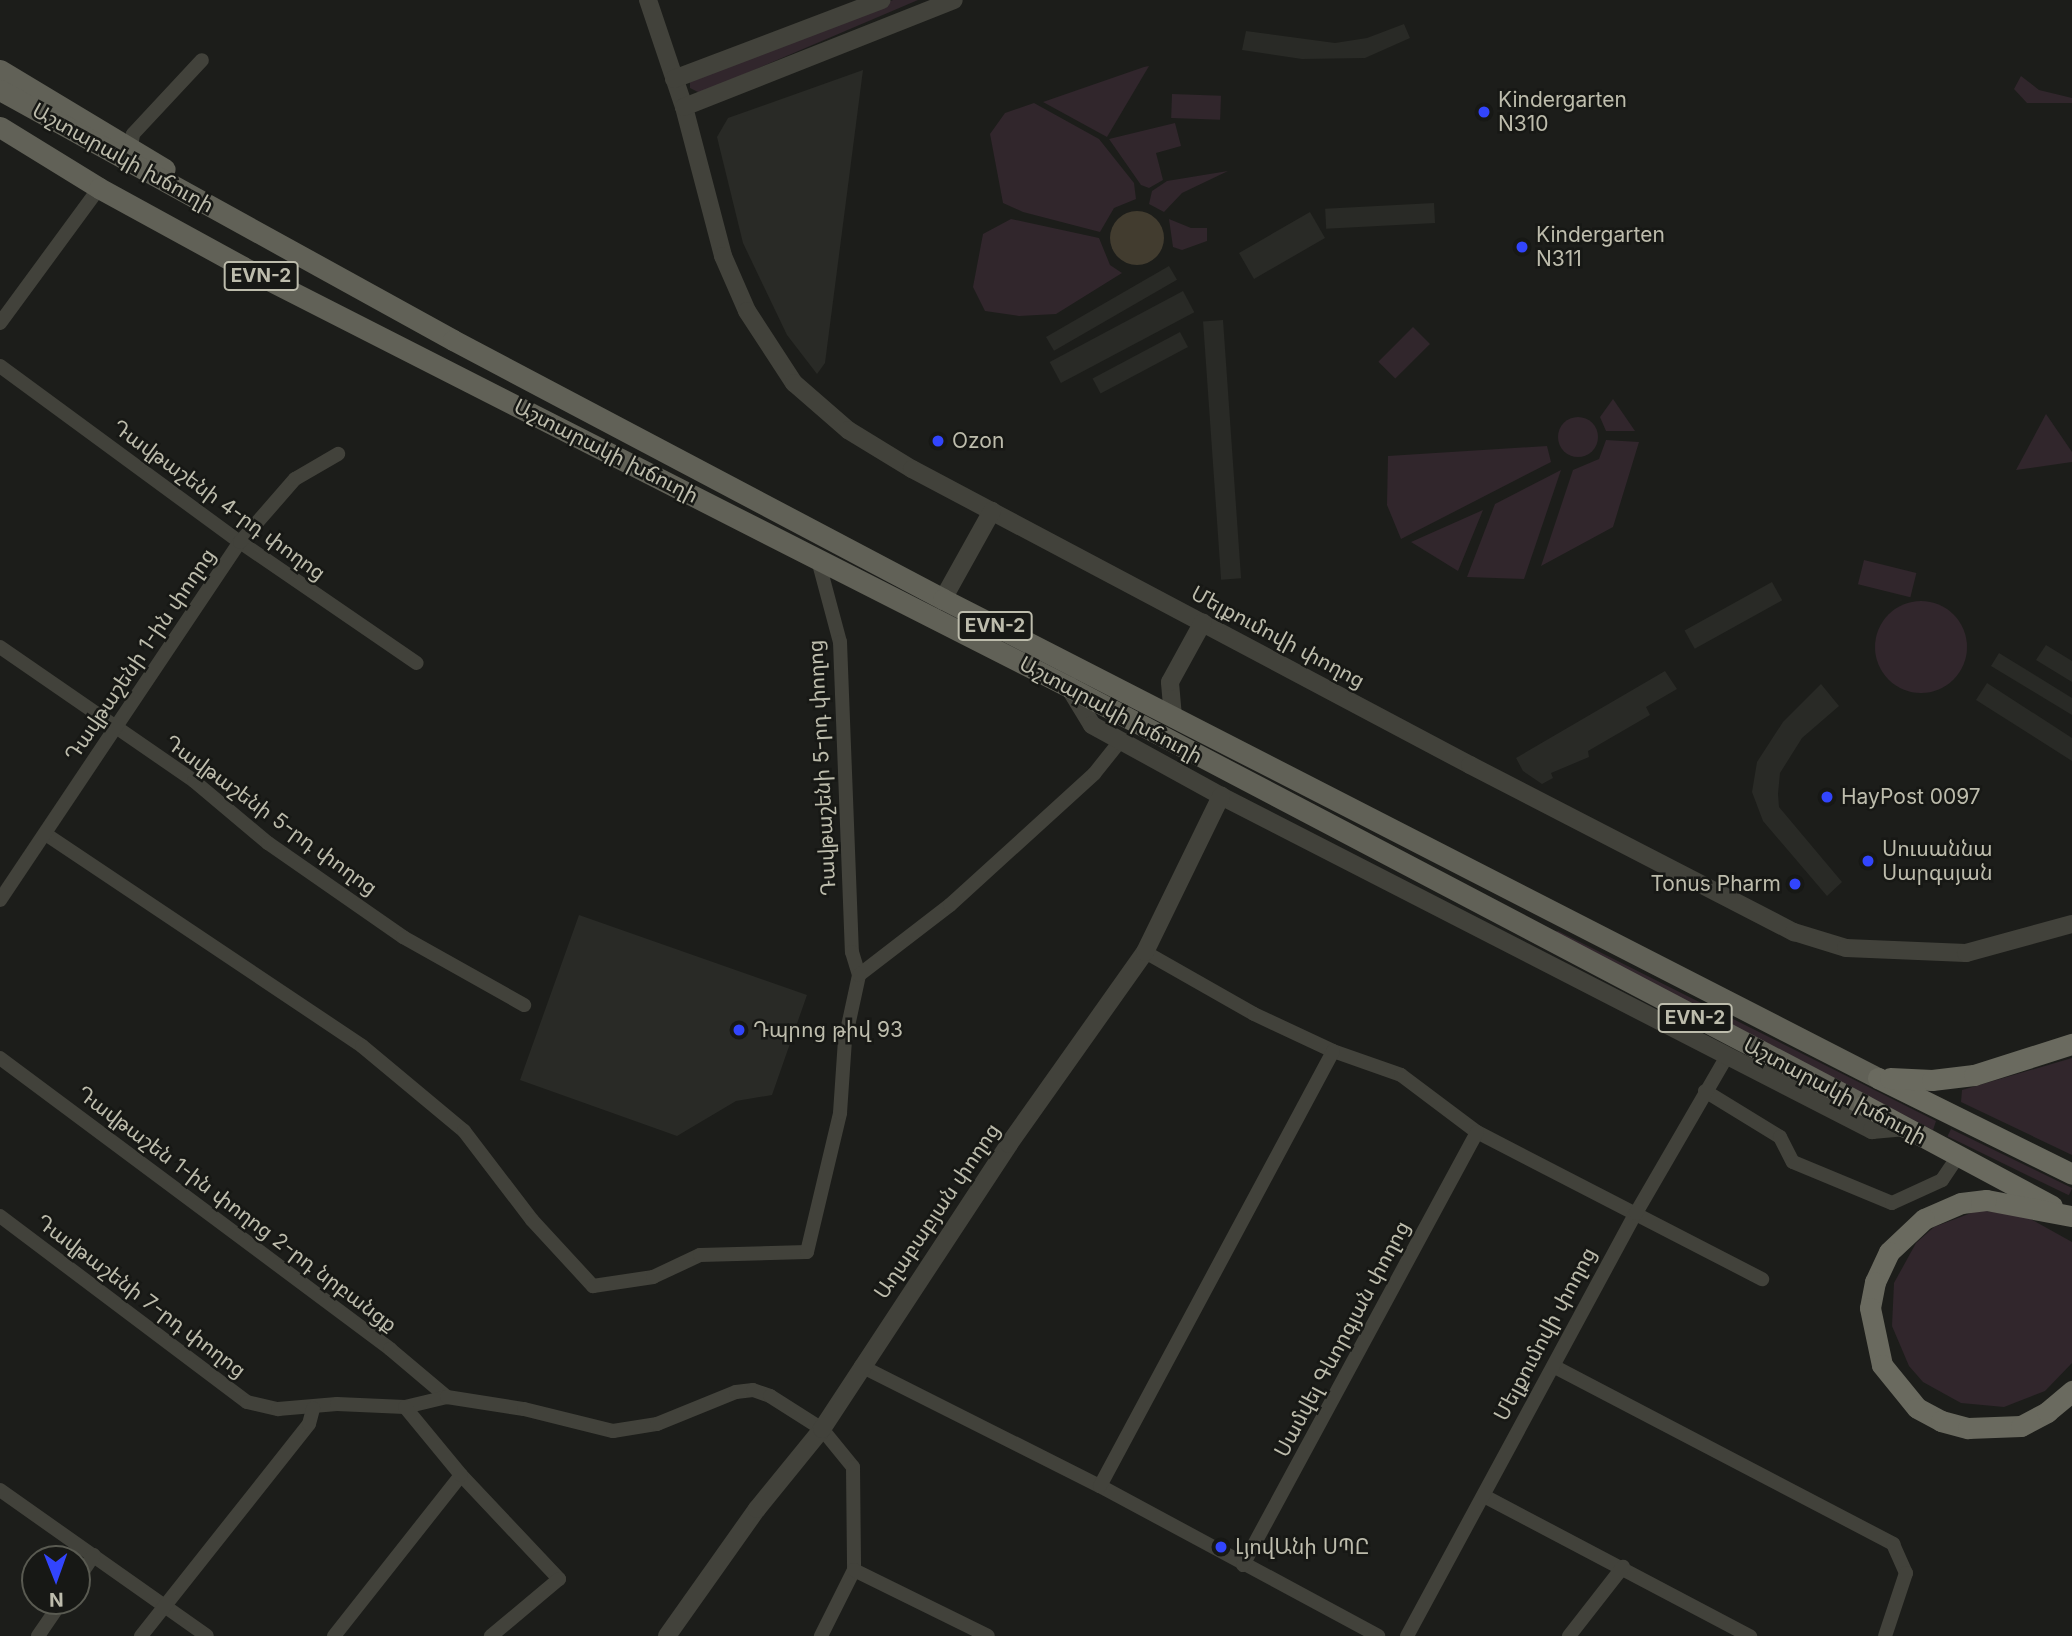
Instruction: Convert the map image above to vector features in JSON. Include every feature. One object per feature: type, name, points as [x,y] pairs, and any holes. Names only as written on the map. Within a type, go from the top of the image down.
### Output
[{"type":"highway","points":[[1878,1078],[1932,1080],[1975,1075],[2072,1044]]},
{"type":"highway","name":"Աշտարակի խճուղի","points":[[1878,1078],[2072,1174]]},
{"type":"highway","name":"Աշտարակի խճուղի","points":[[1864,1105],[2071,1217]]},
{"type":"highway","points":[[2071,1217],[1986,1200],[1961,1203],[1924,1219],[1889,1252],[1875,1282],[1870,1308],[1882,1365],[1917,1408],[1941,1421],[1968,1429],[2021,1426],[2047,1412],[2072,1391]]},
{"type":"main road","points":[[0,70],[131,147],[263,234]]},
{"type":"main road","name":"Աշտարակի խճուղի","points":[[0,90],[453,340],[943,599],[1878,1078]]},
{"type":"main road","name":"Աշտարակի խճուղի","points":[[0,127],[91,183],[243,267],[442,365],[1069,687],[1526,931],[1864,1105]]},
{"type":"main road","points":[[0,144],[91,183]]},
{"type":"main road","points":[[442,365],[453,340]]},
{"type":"main road","points":[[1526,931],[1541,905]]},
{"type":"street","name":"Մելքումովի փողոց","points":[[648,0],[684,107],[723,256],[775,358],[794,383],[848,430],[992,511],[1803,936],[1846,948],[1966,953],[2072,924]]},
{"type":"street","points":[[674,79],[882,0]]},
{"type":"street","points":[[684,107],[954,0]]},
{"type":"street","points":[[131,147],[134,134],[202,60]]},
{"type":"street","points":[[0,323],[91,183]]},
{"type":"street","name":"Դավթաշենի 4-րդ փողոց","points":[[0,366],[240,542],[417,663]]},
{"type":"street","name":"Դավթաշենի 1-ին փողոց","points":[[0,900],[47,835],[240,542],[295,479],[338,454]]},
{"type":"street","points":[[943,599],[992,511]]},
{"type":"street","name":"Դավթաշենի 5-րդ փողոց","points":[[818,560],[840,642],[852,952],[859,975]]},
{"type":"street","points":[[1173,717],[1170,682],[1203,622]]},
{"type":"street","name":"Դավթաշենի 5-րդ փողոց","points":[[0,647],[194,781],[268,843],[402,937],[524,1005]]},
{"type":"street","points":[[1069,687],[1084,717],[1221,796],[1872,1130],[1906,1127]]},
{"type":"street","points":[[47,835],[362,1045],[464,1130],[532,1220],[593,1286],[653,1277],[700,1255],[807,1252],[840,1113],[845,1040],[859,975],[950,905],[1094,774],[1121,740]]},
{"type":"street","name":"Աղաբաբյան փողոց","points":[[667,1636],[757,1509],[822,1429],[861,1366],[1145,952],[1221,796]]},
{"type":"street","points":[[1145,952],[1254,1014],[1333,1051],[1402,1076],[1477,1132],[1762,1279]]},
{"type":"street","points":[[1100,1486],[1333,1051]]},
{"type":"street","name":"Մելքումովի փողոց","points":[[1407,1636],[1636,1213],[1727,1056]]},
{"type":"street","name":"Դավթաշեն 1-ին փողոց 2-րդ նրբանցք","points":[[0,1058],[390,1349],[447,1397]]},
{"type":"street","points":[[1705,1091],[1780,1137],[1793,1162],[1892,1203],[1942,1180],[1959,1155]]},
{"type":"street","name":"Սամվել Գևորգյան փողոց","points":[[1243,1565],[1477,1132]]},
{"type":"street","name":"Դավթաշենի 7-րդ փողոց","points":[[0,1216],[227,1390],[247,1402],[313,1409],[337,1404],[405,1407],[447,1397],[524,1409],[613,1431],[657,1424],[736,1392],[752,1390],[770,1396],[822,1429],[853,1466],[854,1570]]},
{"type":"street","points":[[861,1366],[1100,1486],[1378,1636]]},
{"type":"street","points":[[1555,1367],[1893,1544],[1906,1573],[1885,1636]]},
{"type":"street","points":[[405,1407],[461,1475],[559,1579],[491,1636]]},
{"type":"street","points":[[141,1636],[309,1424],[313,1409]]},
{"type":"street","points":[[334,1636],[461,1475]]},
{"type":"street","points":[[0,1490],[207,1636]]},
{"type":"street","points":[[1484,1496],[1750,1636]]},
{"type":"street","points":[[91,1559],[94,1555]]},
{"type":"street","points":[[1569,1636],[1623,1567]]},
{"type":"street","points":[[821,1636],[854,1570],[988,1636]]},
{"type":"street","points":[[38,1636],[52,1615]]},
{"type":"shaded area","points":[[893,0],[918,0],[700,93],[690,88],[690,78]]},
{"type":"shaded area","points":[[1404,24],[1410,38],[1365,58],[1302,59],[1242,50],[1246,31],[1335,43],[1367,38]]},
{"type":"shaded area","points":[[1149,66],[1107,137],[1043,102],[1144,67]]},
{"type":"shaded area","points":[[863,70],[825,363],[817,374],[787,335],[743,243],[717,137],[728,118]]},
{"type":"shaded area","points":[[2021,76],[2039,90],[2072,98],[2072,103],[2027,103],[2014,89]]},
{"type":"shaded area","points":[[1172,94],[1221,96],[1220,120],[1171,118]]},
{"type":"shaded area","points":[[1034,103],[1099,139],[1134,183],[1136,199],[1114,208],[1100,232],[1023,212],[1003,203],[990,134],[1005,113]]},
{"type":"shaded area","points":[[1175,123],[1181,146],[1156,153],[1163,180],[1149,188],[1141,185],[1109,139]]},
{"type":"shaded area","points":[[1228,171],[1182,193],[1164,212],[1149,204],[1152,191],[1167,181]]},
{"type":"shaded area","points":[[1434,203],[1435,223],[1326,229],[1325,209]]},
{"type":"shaded area","points":[[1137,211],[1156,219],[1164,238],[1156,257],[1137,265],[1118,257],[1110,238],[1118,219]]},
{"type":"shaded area","points":[[1310,212],[1325,238],[1254,279],[1239,253]]},
{"type":"shaded area","points":[[1011,219],[1099,238],[1110,265],[1122,273],[1056,314],[1019,316],[985,311],[973,287],[983,234]]},
{"type":"shaded area","points":[[1169,219],[1191,228],[1207,228],[1207,241],[1182,250],[1173,247]]},
{"type":"shaded area","points":[[1169,266],[1177,280],[1054,351],[1046,337]]},
{"type":"shaded area","points":[[1183,291],[1194,312],[1061,383],[1050,362]]},
{"type":"shaded area","points":[[1223,320],[1241,578],[1221,580],[1203,321]]},
{"type":"shaded area","points":[[1413,327],[1430,344],[1395,379],[1378,362]]},
{"type":"shaded area","points":[[1180,332],[1188,347],[1101,393],[1093,378]]},
{"type":"shaded area","points":[[1613,399],[1635,431],[1606,431],[1600,417]]},
{"type":"shaded area","points":[[2046,414],[2072,452],[2072,462],[2016,470]]},
{"type":"shaded area","points":[[1578,417],[1586,418],[1592,423],[1597,429],[1597,445],[1592,451],[1586,456],[1578,457],[1570,456],[1564,451],[1559,445],[1558,437],[1559,429],[1564,423],[1570,418]]},
{"type":"shaded area","points":[[1606,440],[1639,442],[1613,527],[1541,566],[1573,470],[1599,459]]},
{"type":"shaded area","points":[[1547,446],[1551,462],[1401,539],[1387,505],[1388,456]]},
{"type":"shaded area","points":[[1561,470],[1524,579],[1467,577],[1495,504]]},
{"type":"shaded area","points":[[1483,510],[1458,571],[1411,542]]},
{"type":"shaded area","points":[[1864,560],[1916,573],[1910,597],[1858,584]]},
{"type":"shaded area","points":[[1772,582],[1782,600],[1695,649],[1685,630]]},
{"type":"shaded area","points":[[1921,601],[1939,604],[1954,614],[1964,629],[1967,647],[1964,665],[1954,680],[1939,690],[1921,693],[1903,690],[1888,680],[1878,665],[1875,647],[1878,629],[1888,614],[1903,604]]},
{"type":"shaded area","points":[[2046,645],[2072,661],[2072,682],[2036,660]]},
{"type":"shaded area","points":[[1999,653],[2072,698],[2072,715],[1991,666]]},
{"type":"shaded area","points":[[1665,671],[1677,689],[1646,707],[1650,715],[1588,751],[1589,757],[1551,773],[1553,778],[1542,784],[1523,771],[1516,758]]},
{"type":"shaded area","points":[[1987,683],[2072,738],[2072,761],[1976,700]]},
{"type":"shaded area","points":[[1821,684],[1839,706],[1802,738],[1780,773],[1778,794],[1779,807],[1842,882],[1827,896],[1763,821],[1752,792],[1757,762],[1783,722]]},
{"type":"shaded area","points":[[579,915],[807,995],[772,1095],[736,1101],[677,1136],[520,1080]]},
{"type":"shaded area","points":[[1558,931],[1936,1121],[1933,1130],[1554,932]]},
{"type":"shaded area","points":[[2072,1058],[2072,1155],[1961,1102],[1962,1090]]},
{"type":"shaded area","points":[[1951,1129],[2072,1188],[2069,1195],[1947,1136]]},
{"type":"shaded area","points":[[1979,1210],[2027,1217],[2072,1242],[2072,1363],[2045,1391],[2004,1407],[1961,1403],[1923,1382],[1909,1366],[1892,1326],[1894,1283],[1916,1243],[1934,1227]]},
{"type":"place","name":"Kindergarten N310","points":[[1484,112]]},
{"type":"place","name":"Kindergarten N311","points":[[1522,247]]},
{"type":"place","name":"Ozon","points":[[938,441]]},
{"type":"place","name":"HayPost 0097","points":[[1827,797]]},
{"type":"place","name":"Սուսաննա Սարգսյան","points":[[1868,861]]},
{"type":"place","name":"Tonus Pharm","points":[[1795,884]]},
{"type":"place","name":"Դպրոց թիվ 93","points":[[739,1030]]},
{"type":"place","name":"ԼյովԱնի ՍՊԸ","points":[[1221,1547]]}]
